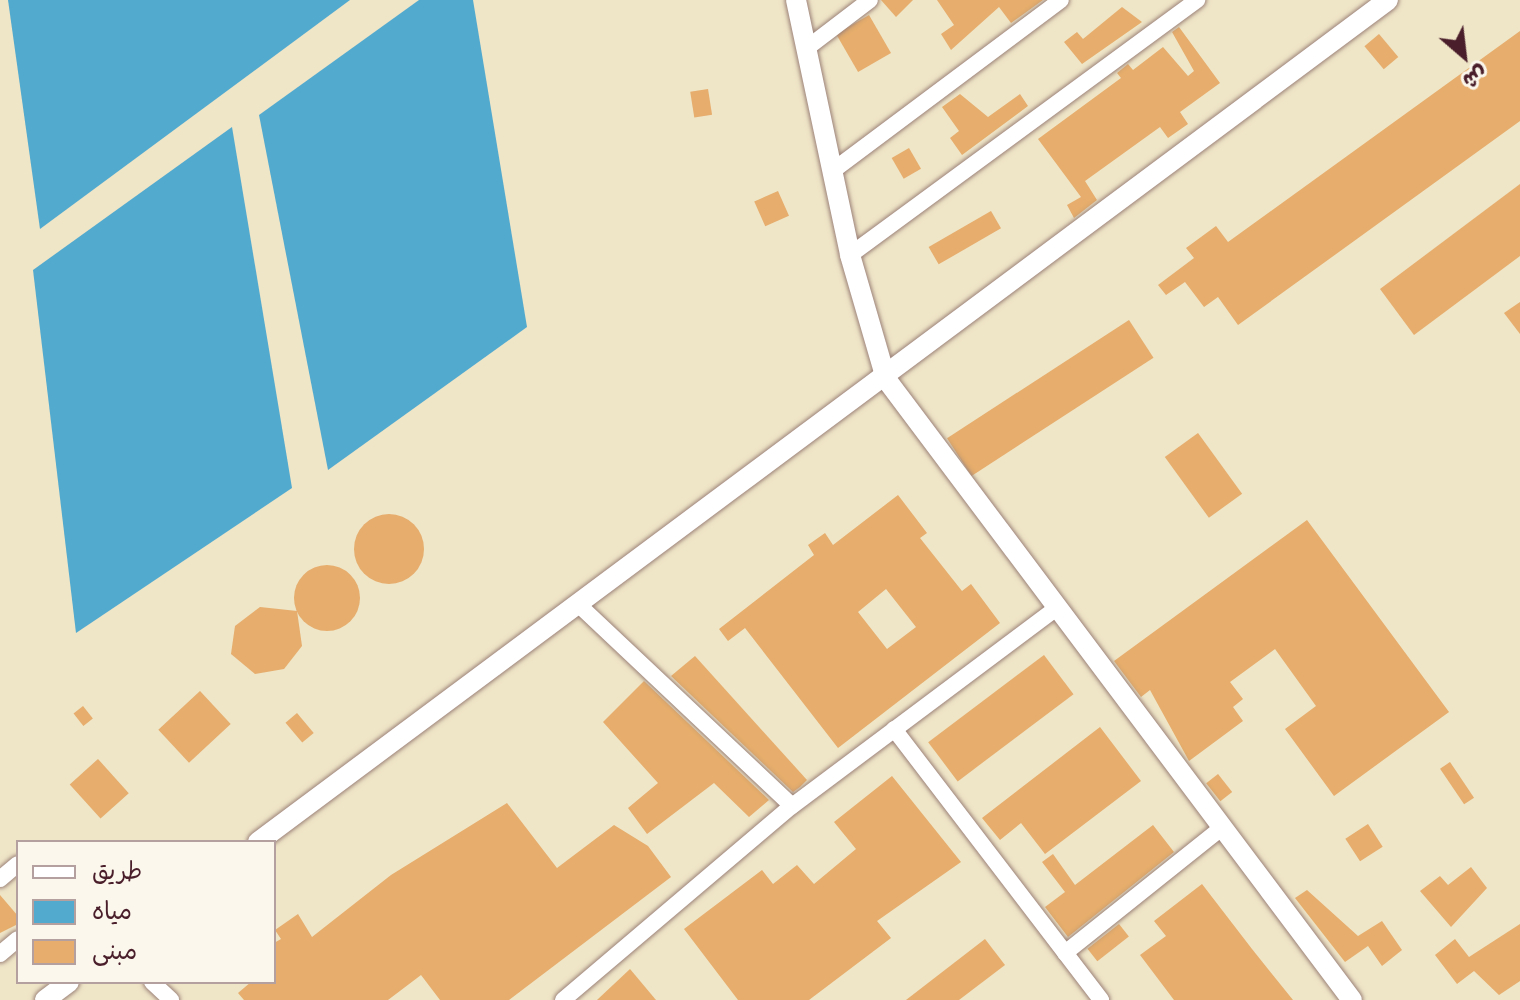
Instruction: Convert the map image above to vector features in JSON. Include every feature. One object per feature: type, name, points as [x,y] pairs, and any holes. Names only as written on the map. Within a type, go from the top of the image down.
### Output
[{"type":"street","points":[[796,0],[850,255],[886,379],[1219,830],[1352,1000]]},
{"type":"street","points":[[807,48],[870,0]]},
{"type":"street","points":[[831,172],[1061,0]]},
{"type":"street","points":[[850,255],[1196,0]]},
{"type":"street","points":[[261,840],[886,379],[1388,0]]},
{"type":"street","points":[[580,606],[792,806]]},
{"type":"street","points":[[563,1000],[792,806],[1057,608]]},
{"type":"street","points":[[894,729],[1101,1000]]},
{"type":"street","points":[[1065,953],[1219,830]]},
{"type":"street","points":[[0,879],[16,866]]},
{"type":"street","points":[[0,954],[16,941]]},
{"type":"street","points":[[45,1000],[66,984]]},
{"type":"street","points":[[154,984],[171,1000]]},
{"type":"water","points":[[8,0],[350,0],[40,229]]},
{"type":"water","points":[[419,0],[473,0],[527,327],[328,470],[259,115]]},
{"type":"water","points":[[232,127],[292,488],[76,633],[33,270]]},
{"type":"building","points":[[881,0],[913,0],[896,17]]},
{"type":"building","points":[[937,0],[1043,0],[1011,23],[999,7],[951,50],[941,34],[954,25]]},
{"type":"building","points":[[1122,7],[1142,22],[1082,64],[1064,42],[1077,32],[1083,39]]},
{"type":"building","points":[[869,15],[891,53],[858,72],[836,34]]},
{"type":"building","points":[[1179,27],[1220,83],[1180,112],[1188,124],[1168,138],[1160,127],[1085,181],[1097,200],[1074,218],[1067,205],[1081,197],[1038,139],[1121,78],[1117,73],[1128,64],[1133,70],[1163,47],[1188,76],[1194,71],[1172,32]]},
{"type":"building","points":[[1520,31],[1520,121],[1238,325],[1218,297],[1204,307],[1185,282],[1166,295],[1158,285],[1194,258],[1186,248],[1216,226],[1228,242]]},
{"type":"building","points":[[1379,34],[1398,57],[1384,69],[1364,46]]},
{"type":"building","points":[[708,89],[712,115],[694,117],[690,92]]},
{"type":"building","points":[[960,94],[988,117],[1020,94],[1028,106],[962,155],[950,138],[959,131],[942,107]]},
{"type":"building","points":[[909,148],[921,169],[904,179],[892,158]]},
{"type":"building","points":[[1520,184],[1520,256],[1414,335],[1380,289]]},
{"type":"building","points":[[778,191],[789,216],[765,226],[754,202]]},
{"type":"building","points":[[991,211],[1001,228],[939,264],[929,247]]},
{"type":"building","points":[[1520,302],[1520,334],[1504,313]]},
{"type":"building","points":[[1129,320],[1154,358],[972,476],[947,438]]},
{"type":"building","points":[[1198,433],[1242,494],[1209,518],[1165,457]]},
{"type":"building","points":[[898,495],[927,533],[920,538],[962,591],[971,584],[1000,623],[838,748],[745,628],[728,641],[719,629],[814,555],[808,545],[825,533],[833,545]],"holes":[[[886,589],[916,627],[887,649],[858,612]]]},
{"type":"building","points":[[389,514],[408,520],[418,530],[424,549],[418,568],[408,578],[389,584],[370,578],[360,568],[354,549],[360,530],[370,520]]},
{"type":"building","points":[[1307,520],[1449,712],[1334,796],[1285,729],[1316,706],[1275,649],[1230,682],[1243,699],[1233,707],[1243,721],[1189,761],[1150,690],[1141,697],[1114,661]]},
{"type":"building","points":[[333,565],[351,574],[358,585],[358,611],[351,622],[340,629],[321,631],[303,622],[296,611],[294,592],[303,574],[314,567]]},
{"type":"building","points":[[260,607],[297,611],[302,646],[284,669],[255,674],[231,654],[235,626]]},
{"type":"building","points":[[1044,655],[1073,694],[958,781],[928,742]]},
{"type":"building","points":[[695,656],[807,780],[800,787],[793,792],[671,676]]},
{"type":"building","points":[[644,681],[769,800],[749,817],[714,783],[647,834],[628,808],[658,783],[603,722]]},
{"type":"building","points":[[200,691],[231,724],[189,763],[158,730]]},
{"type":"building","points":[[83,706],[93,719],[83,726],[74,713]]},
{"type":"building","points":[[297,713],[314,733],[302,743],[286,723]]},
{"type":"building","points":[[1100,727],[1141,781],[1045,854],[1021,823],[1000,840],[982,818]]},
{"type":"building","points":[[98,759],[129,793],[101,819],[70,784]]},
{"type":"building","points":[[1450,762],[1474,798],[1464,804],[1440,769]]},
{"type":"building","points":[[1218,774],[1232,792],[1220,801],[1206,783]]},
{"type":"building","points":[[892,776],[961,862],[877,921],[891,938],[809,1000],[738,1000],[684,929],[762,870],[773,884],[797,865],[814,884],[856,849],[834,822]]},
{"type":"building","points":[[507,803],[557,868],[614,825],[648,846],[671,877],[509,1000],[440,1000],[421,975],[388,1000],[244,1000],[238,993],[249,984],[276,984],[276,942],[281,939],[276,929],[298,914],[312,937],[391,875]]},
{"type":"building","points":[[1368,824],[1383,847],[1360,861],[1345,839]]},
{"type":"building","points":[[1153,825],[1174,852],[1068,937],[1045,907],[1065,892],[1042,862],[1053,854],[1075,885]]},
{"type":"building","points":[[1471,867],[1487,888],[1451,927],[1420,891],[1440,876],[1448,885]]},
{"type":"building","points":[[1202,884],[1293,1000],[1174,1000],[1140,955],[1166,936],[1154,921]]},
{"type":"building","points":[[1307,890],[1358,936],[1382,921],[1402,950],[1382,966],[1368,946],[1345,962],[1295,898]]},
{"type":"building","points":[[0,895],[16,914],[16,925],[0,933]]},
{"type":"building","points":[[1119,924],[1129,937],[1097,961],[1087,949]]},
{"type":"building","points":[[1520,924],[1520,981],[1499,995],[1474,971],[1457,984],[1435,955],[1455,939],[1469,957]]},
{"type":"building","points":[[985,939],[1005,965],[959,1000],[906,1000]]},
{"type":"building","points":[[630,969],[656,1000],[597,1000]]}]
